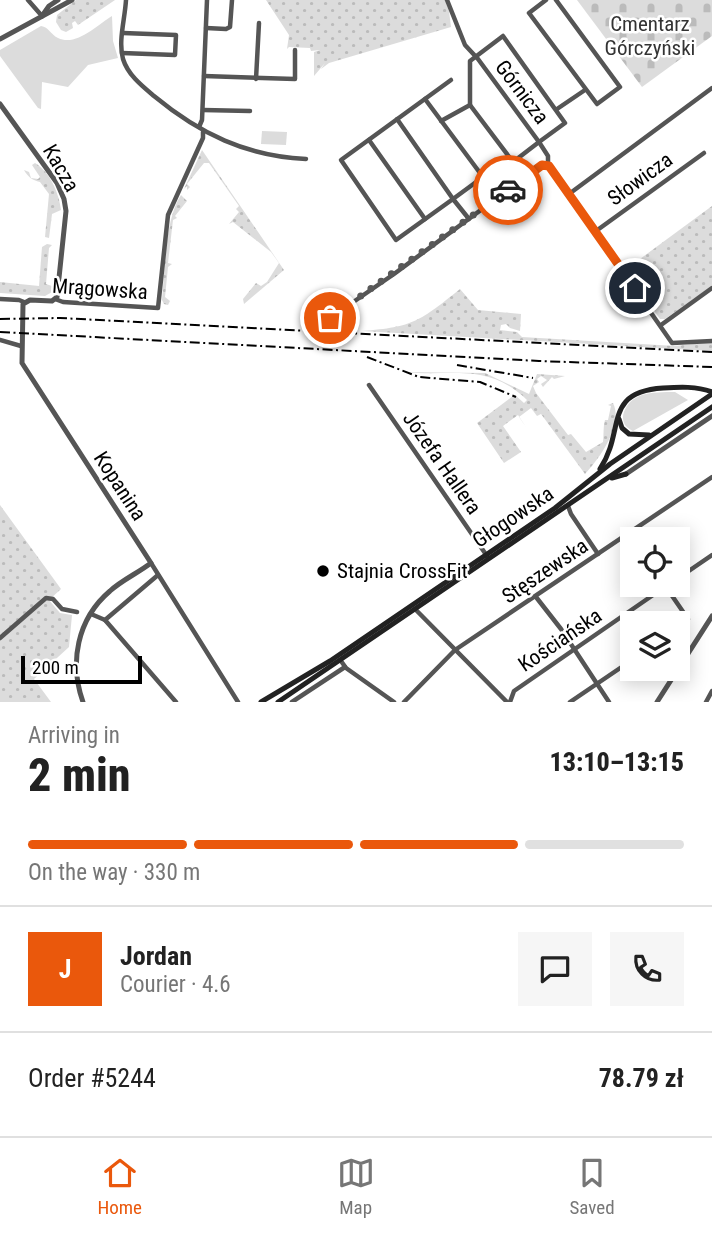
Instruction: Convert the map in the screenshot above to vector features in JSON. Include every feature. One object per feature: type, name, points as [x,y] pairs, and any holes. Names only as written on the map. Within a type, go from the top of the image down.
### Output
[{"type":"main road","points":[[594,477],[610,452],[618,416],[626,400],[640,391],[682,388],[712,393]]},
{"type":"main road","name":"Głogowska","points":[[278,702],[343,664],[594,477],[712,393]]},
{"type":"main road","name":"Głogowska","points":[[261,702],[330,661],[568,506],[712,407]]},
{"type":"main road","points":[[618,416],[622,428],[630,435],[640,436],[656,432]]},
{"type":"main road","points":[[606,480],[625,474]]},
{"type":"street","points":[[28,0],[42,16]]},
{"type":"street","points":[[42,16],[49,6],[58,0]]},
{"type":"street","points":[[0,39],[72,0]]},
{"type":"street","points":[[126,0],[122,53],[127,68],[136,80],[201,130],[266,155],[306,159]]},
{"type":"street","points":[[201,130],[207,0]]},
{"type":"street","points":[[206,28],[230,27],[232,0]]},
{"type":"street","points":[[441,121],[471,105],[470,61],[475,57],[463,41],[447,0]]},
{"type":"street","points":[[545,0],[529,13],[597,104],[620,87],[556,0]]},
{"type":"street","points":[[36,7],[49,6]]},
{"type":"street","points":[[257,79],[259,23]]},
{"type":"street","name":"Górnicza","points":[[471,105],[513,162],[565,123],[498,30]]},
{"type":"street","points":[[122,53],[175,55],[176,35],[123,33]]},
{"type":"street","name":"Górnicza","points":[[503,36],[475,57],[539,142],[548,156],[548,165],[673,342],[712,341]]},
{"type":"street","points":[[204,76],[295,79],[295,50]]},
{"type":"street","points":[[425,99],[483,177],[396,240],[341,160],[451,80]]},
{"type":"street","points":[[569,194],[712,88]]},
{"type":"street","name":"Górnicza","points":[[557,109],[585,90]]},
{"type":"street","name":"Kacza","points":[[0,104],[52,176],[64,199],[66,211],[55,299]]},
{"type":"street","points":[[202,110],[250,111]]},
{"type":"street","points":[[397,119],[470,219]]},
{"type":"street","name":"Mrągowska","points":[[24,302],[49,302],[55,299],[63,302],[158,308],[168,215],[203,138],[201,130]]},
{"type":"street","points":[[369,140],[425,220]]},
{"type":"street","name":"Słowicza","points":[[596,232],[704,153]]},
{"type":"street","points":[[330,318],[542,165],[548,165]]},
{"type":"street","points":[[661,325],[712,288]]},
{"type":"street","points":[[0,299],[24,302]]},
{"type":"street","name":"Kopanina","points":[[24,302],[22,363],[238,700]]},
{"type":"street","points":[[0,340],[21,345]]},
{"type":"street","name":"Józefa Hallera","points":[[369,385],[488,557]]},
{"type":"street","points":[[625,474],[712,416]]},
{"type":"street","name":"Stęszewska","points":[[404,702],[455,650],[712,477]]},
{"type":"street","points":[[568,506],[598,554]]},
{"type":"street","points":[[690,570],[712,555]]},
{"type":"street","points":[[83,702],[77,679],[76,658],[80,636],[90,614],[109,591],[151,563]]},
{"type":"street","points":[[105,620],[159,575]]},
{"type":"street","points":[[536,597],[609,702]]},
{"type":"street","name":"Kościańska","points":[[508,702],[514,691],[650,597]]},
{"type":"street","points":[[0,638],[46,598],[53,599],[62,609],[77,612]]},
{"type":"street","points":[[416,610],[508,702]]},
{"type":"street","points":[[90,614],[105,620],[176,702]]},
{"type":"street","points":[[657,702],[712,616]]},
{"type":"street","points":[[343,664],[394,702]]},
{"type":"street","name":"Głogowska","points":[[292,702],[343,664]]},
{"type":"street","points":[[570,702],[620,668]]},
{"type":"street","points":[[706,702],[712,691]]},
{"type":"green space","points":[[76,0],[115,0],[78,25],[75,21],[72,23],[73,28],[66,32],[61,30],[56,22],[57,15]]},
{"type":"green space","points":[[266,0],[445,0],[451,27],[329,63],[321,69],[325,63],[314,76],[314,52],[320,50],[287,49],[289,35]]},
{"type":"green space","name":"Cmentarz Górczyński","points":[[577,0],[712,0],[712,36],[642,87]]},
{"type":"green space","points":[[112,16],[113,41],[118,58],[88,65],[68,87],[42,82],[41,109],[0,56],[0,50],[41,26],[58,38],[72,40]]},
{"type":"green space","points":[[262,131],[287,132],[286,145],[261,144]]},
{"type":"green space","points":[[202,150],[284,270],[244,304],[243,299],[256,283],[261,286],[267,282],[279,263],[271,252],[233,222],[229,224],[239,212],[236,209],[239,206],[209,163],[204,163],[187,184],[190,187],[184,189]]},
{"type":"green space","points":[[35,163],[49,177],[60,203],[61,210],[52,214],[49,238],[45,237],[49,194],[40,182],[30,178],[24,170],[29,172],[31,178],[38,179],[40,177],[32,165]]},
{"type":"green space","points":[[181,195],[187,201],[173,220],[168,263],[172,264],[168,267],[165,297],[170,301],[168,305],[162,300],[167,244],[172,217]]},
{"type":"green space","points":[[712,206],[712,286],[665,319],[660,319],[625,270]]},
{"type":"green space","points":[[52,245],[49,248],[46,284],[55,287],[54,291],[45,296],[0,293],[0,282],[39,286],[42,247]]},
{"type":"green space","points":[[460,289],[478,310],[521,314],[520,331],[506,324],[501,325],[500,330],[517,332],[522,337],[675,346],[712,342],[712,351],[362,331],[394,327],[416,320]]},
{"type":"green space","points":[[404,372],[485,373],[529,394],[537,374],[565,376],[554,379],[552,377],[543,387],[541,384],[547,380],[541,376],[537,379],[539,382],[533,386],[568,435],[571,434],[586,452],[603,442],[604,423],[608,420],[611,406],[608,405],[613,403],[616,412],[613,431],[603,451],[585,474],[541,414],[537,416],[531,408],[503,426],[521,452],[504,463],[477,423],[513,396],[516,397],[515,395],[524,403],[527,400],[513,388],[484,376]]},
{"type":"green space","points":[[675,392],[688,400],[633,431],[624,423],[624,412],[636,398],[650,393]]},
{"type":"green space","points":[[0,505],[61,589],[49,600],[60,613],[72,615],[69,647],[34,679],[51,702],[0,702]]},
{"type":"railway","points":[[0,319],[60,318],[712,352]]},
{"type":"railway","points":[[0,332],[539,361],[712,367]]},
{"type":"railway","points":[[367,357],[419,377],[480,382],[516,397]]},
{"type":"railway","points":[[457,365],[533,378]]},
{"type":"way so far","points":[[330,318],[399,271],[508,190]]},
{"type":"place","name":"Stajnia CrossFit","points":[[323,571]]},
{"type":"route","points":[[508,190],[542,165],[549,166],[635,288]]}]
